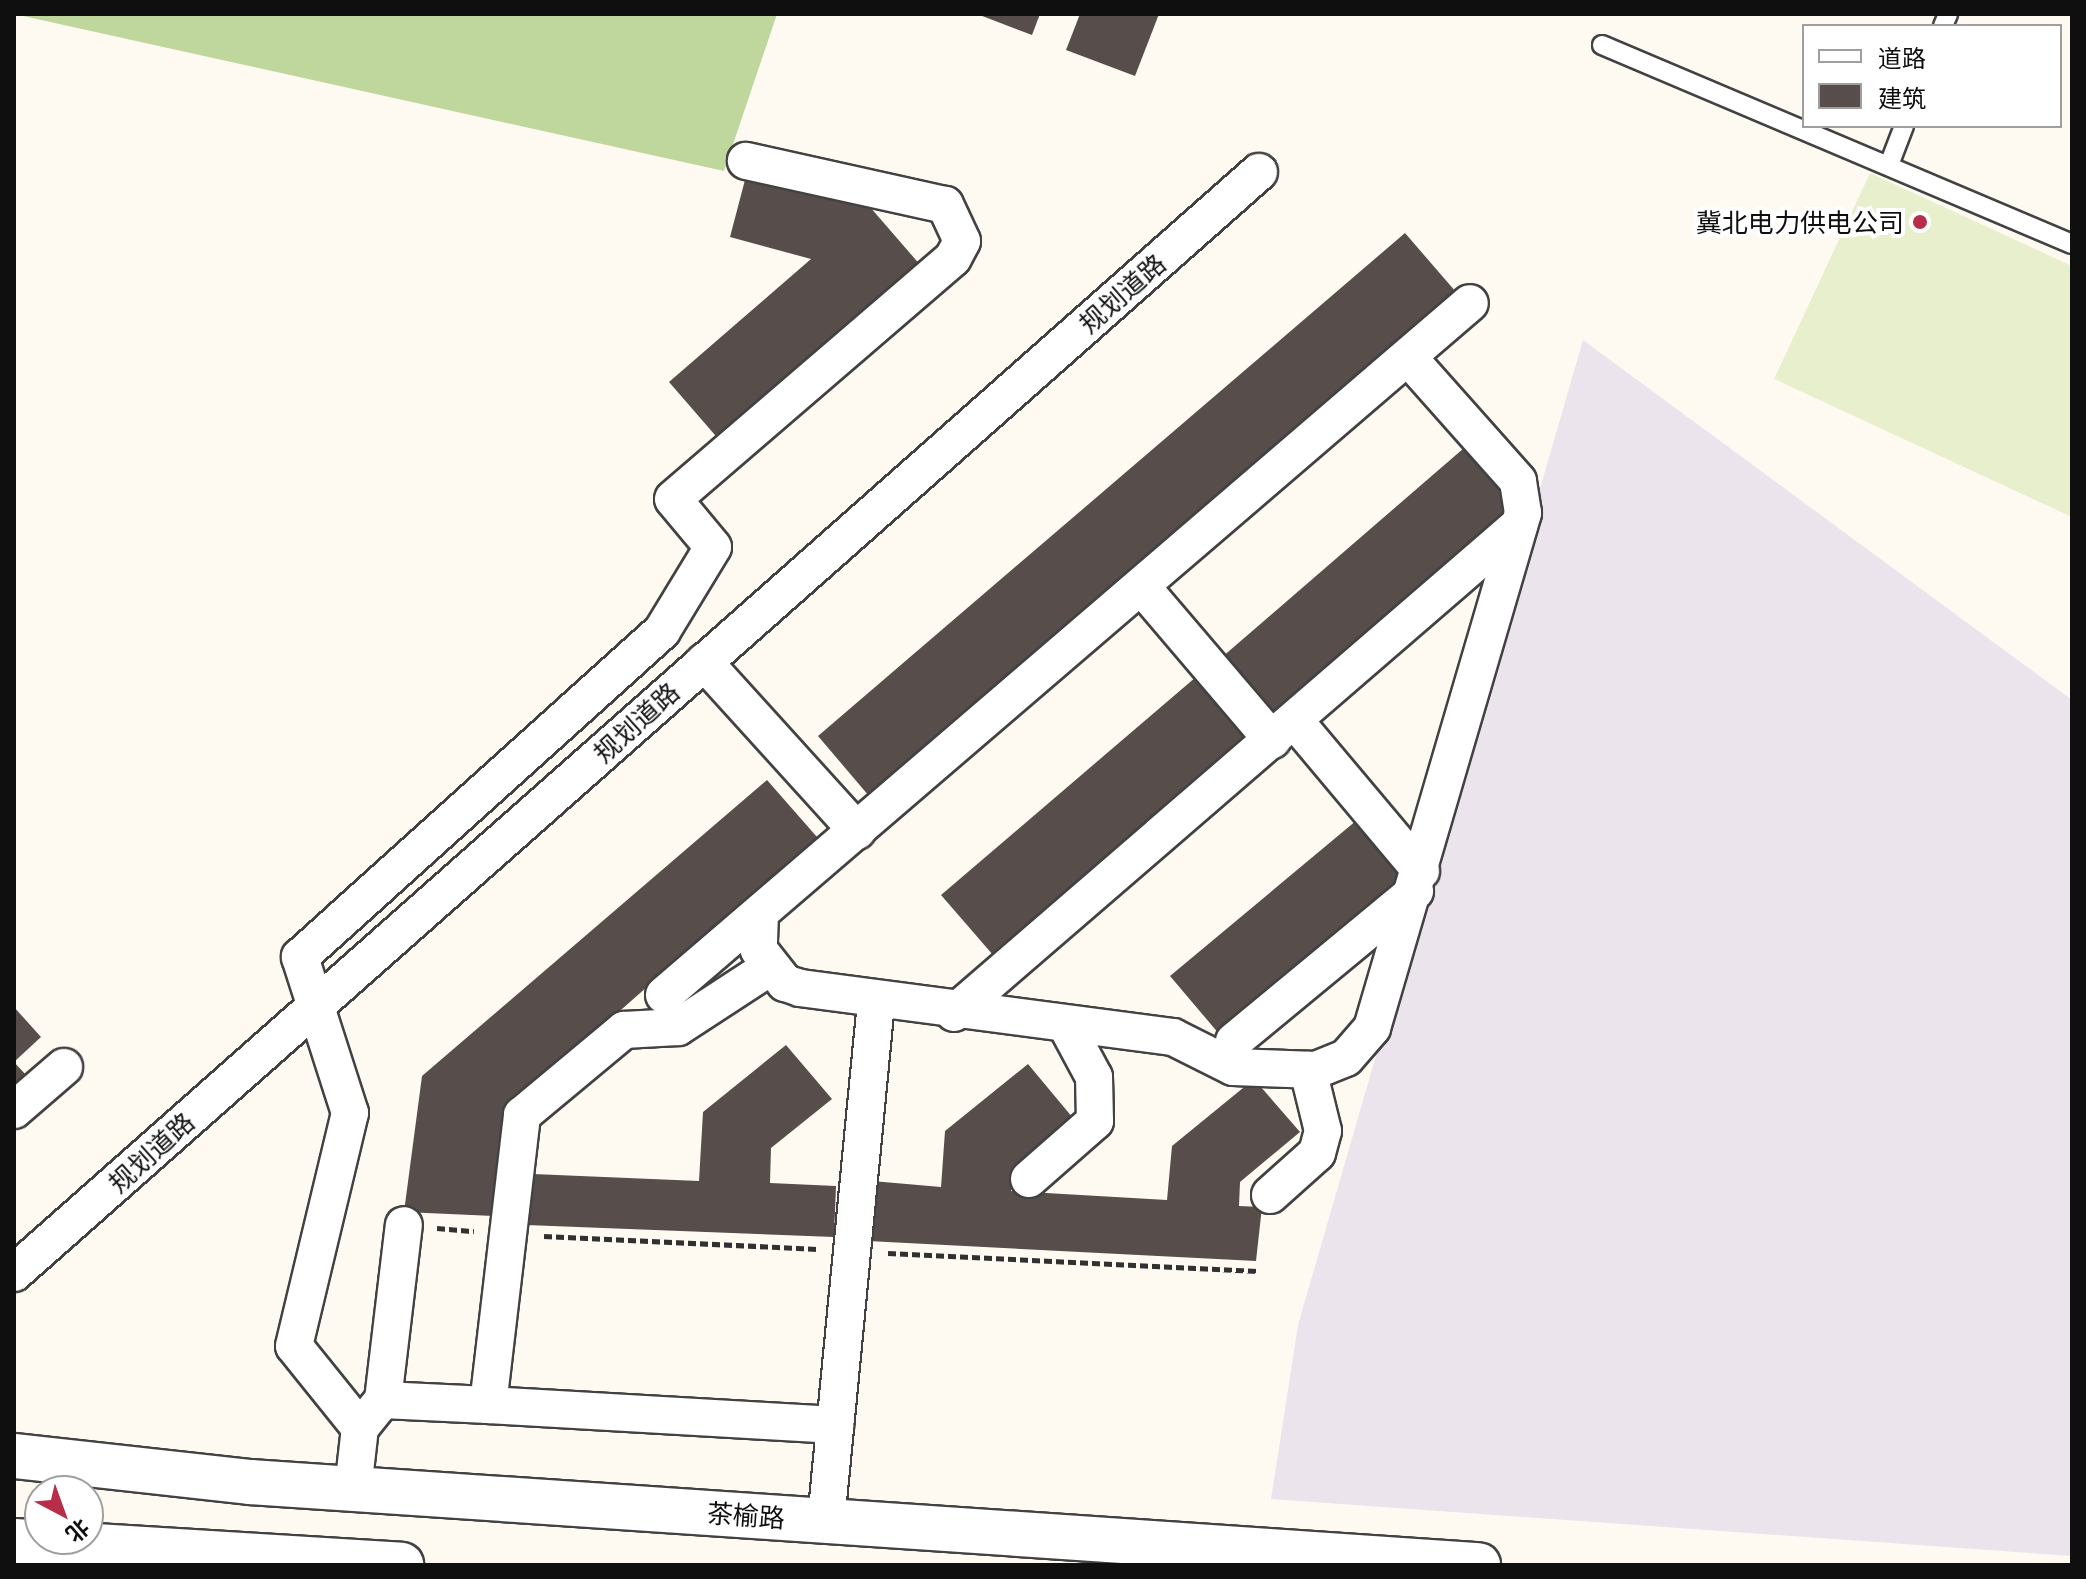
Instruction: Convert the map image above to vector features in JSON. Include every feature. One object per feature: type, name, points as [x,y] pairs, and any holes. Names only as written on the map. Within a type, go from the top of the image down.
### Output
[{"type":"street","points":[[360,1428],[294,1346],[350,1113],[300,957],[662,631],[713,547],[673,499],[953,258],[962,241],[945,205],[746,161]]},
{"type":"street","name":"规划道路","points":[[14,1273],[1259,172]]},
{"type":"street","points":[[664,995],[1470,303]]},
{"type":"street","points":[[760,913],[755,939],[770,967],[785,983],[876,1003],[1173,1037],[1233,1067],[1308,1070],[1335,1066],[1372,1028],[1418,881],[1519,525],[1518,481],[1408,357]]},
{"type":"street","points":[[954,1013],[1519,525]]},
{"type":"street","points":[[1142,587],[1283,730],[1418,881]]},
{"type":"street","points":[[704,662],[857,831]]},
{"type":"street","points":[[1234,1041],[1418,881]]},
{"type":"street","points":[[488,1405],[522,1115],[624,1030],[678,1027],[770,967]]},
{"type":"street","points":[[826,1521],[876,1003]]},
{"type":"street","points":[[1029,1179],[1095,1121],[1094,1077],[1066,1025]]},
{"type":"street","points":[[14,1110],[64,1067]]},
{"type":"street","points":[[1270,1195],[1317,1153],[1323,1131],[1308,1070]]},
{"type":"street","points":[[353,1489],[360,1428],[383,1400],[404,1225]]},
{"type":"street","points":[[383,1400],[835,1425]]},
{"type":"street","name":"茶榆路","points":[[14,1456],[353,1489],[1478,1565]]},
{"type":"street","points":[[14,1541],[401,1565]]},
{"type":"lane","points":[[1602,45],[2072,244]]},
{"type":"lane","points":[[1889,165],[1903,128]]},
{"type":"path","points":[[404,1225],[510,1234],[1258,1271]]},
{"type":"shaded area","points":[[1583,340],[2072,700],[2072,1556],[1271,1499],[1298,1325]]},
{"type":"green space","points":[[14,14],[777,14],[724,171]]},
{"type":"green space","points":[[1870,173],[2072,266],[2072,517],[1774,379]]},
{"type":"building","points":[[977,14],[1040,14],[1032,35]]},
{"type":"building","points":[[1080,14],[1159,14],[1135,76],[1066,50]]},
{"type":"building","points":[[746,176],[870,207],[922,267],[721,442],[669,382],[811,259],[730,237]]},
{"type":"building","points":[[1405,233],[1456,292],[869,796],[818,736]]},
{"type":"building","points":[[1464,448],[1515,507],[1272,717],[1221,658]]},
{"type":"building","points":[[1196,677],[1247,737],[993,955],[941,895]]},
{"type":"building","points":[[767,780],[817,837],[503,1114],[494,1216],[404,1212],[422,1076]]},
{"type":"building","points":[[1363,815],[1413,875],[1220,1035],[1170,976]]},
{"type":"building","points":[[14,1007],[41,1037],[14,1062]]},
{"type":"building","points":[[786,1045],[832,1099],[771,1148],[770,1183],[836,1186],[834,1237],[526,1225],[533,1174],[699,1181],[703,1112]]},
{"type":"building","points":[[14,1062],[26,1075],[14,1085]]},
{"type":"building","points":[[1028,1064],[1073,1118],[1012,1168],[1011,1191],[1167,1200],[1172,1146],[1254,1079],[1300,1132],[1240,1182],[1239,1206],[1262,1207],[1256,1261],[868,1241],[872,1181],[941,1187],[945,1131]]},
{"type":"place","name":"冀北电力供电公司","points":[[1920,222]]}]
